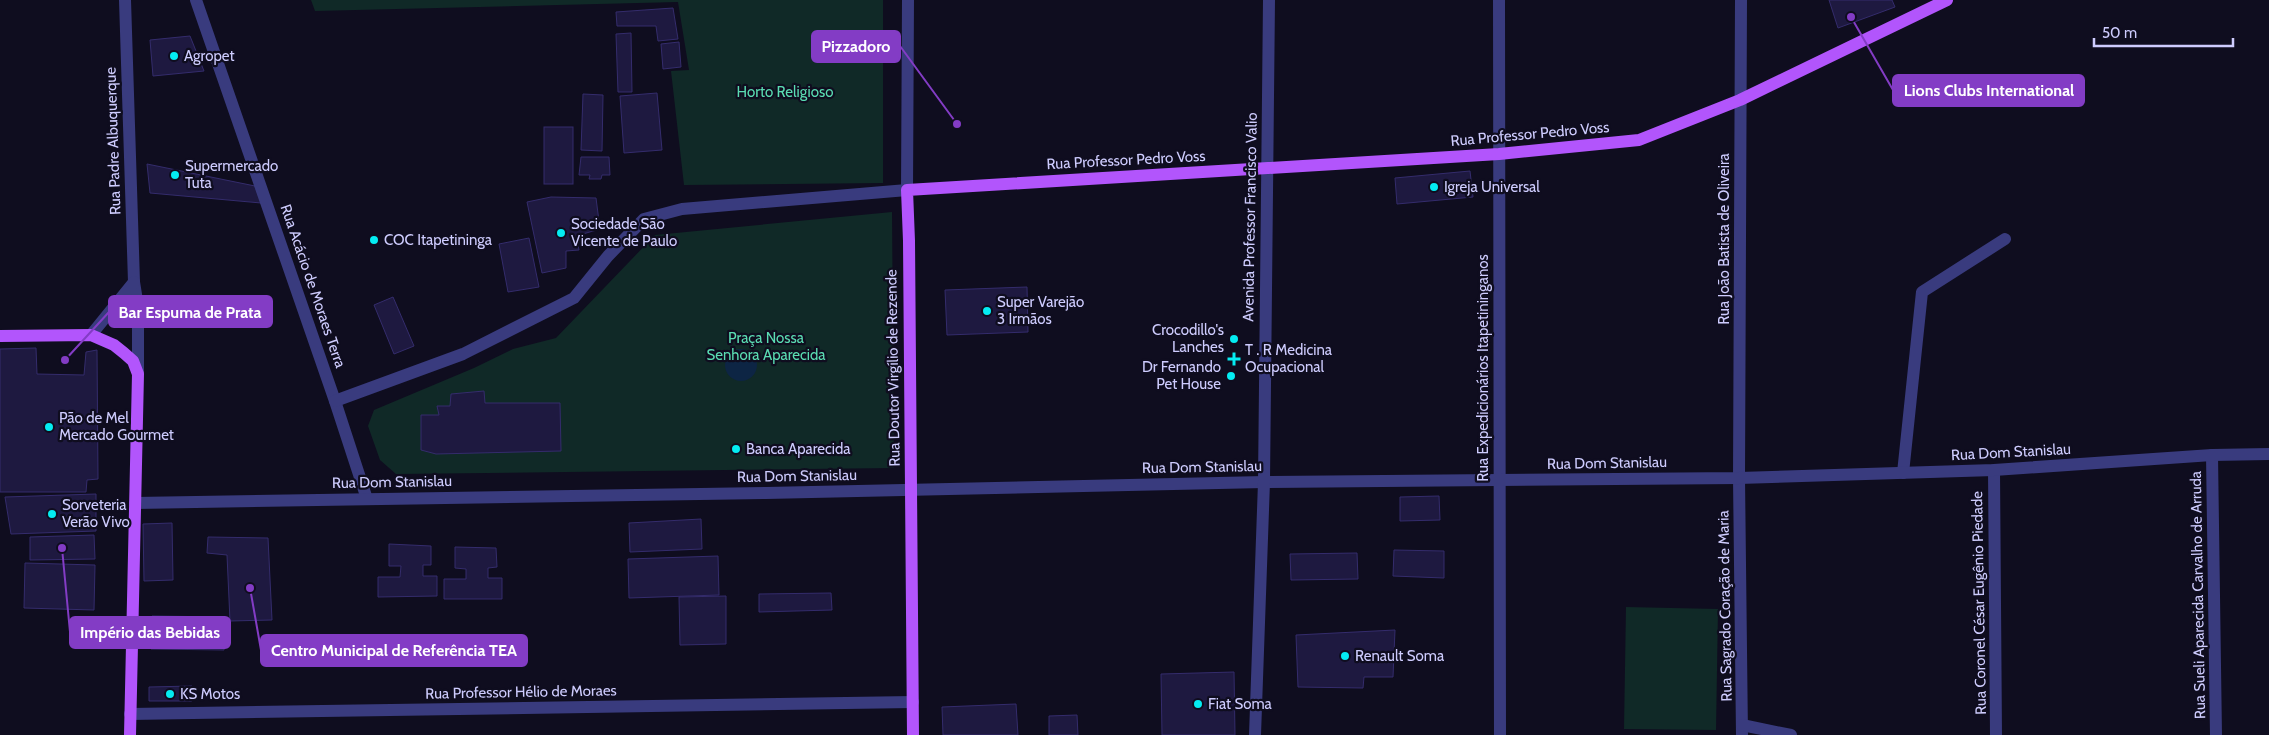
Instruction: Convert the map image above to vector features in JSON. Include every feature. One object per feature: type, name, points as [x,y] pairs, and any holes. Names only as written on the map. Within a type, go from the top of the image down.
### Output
[{"type":"main road","name":"Rua Professor Pedro Voss","points":[[906,190],[1499,154],[1639,140],[1740,100],[1947,0]]},
{"type":"main road","name":"Rua Doutor Virgílio de Rezende","points":[[906,190],[913,735]]},
{"type":"main road","points":[[0,336],[91,335],[114,345],[124,353],[133,361],[138,374]]},
{"type":"main road","name":"Rua Padre Albuquerque","points":[[130,735],[138,374]]},
{"type":"street","name":"Rua Padre Albuquerque","points":[[125,0],[134,282],[138,307],[138,374]]},
{"type":"street","name":"Rua Acácio de Moraes Terra","points":[[196,0],[367,499]]},
{"type":"street","name":"Rua Doutor Virgílio de Rezende","points":[[906,190],[908,0]]},
{"type":"street","name":"Avenida Professor Francisco Valio","points":[[1254,735],[1264,482],[1268,0]]},
{"type":"street","name":"Rua Expedicionários Itapetininganos","points":[[1499,0],[1500,735]]},
{"type":"street","name":"Rua João Batista de Oliveira","points":[[1739,478],[1741,0]]},
{"type":"street","name":"Rua Professor Pedro Voss","points":[[335,401],[463,354],[574,298],[608,256],[644,219],[682,209],[906,190]]},
{"type":"street","points":[[1903,473],[1922,292],[2005,238]]},
{"type":"street","points":[[91,335],[134,282]]},
{"type":"street","name":"Rua Dom Stanislau","points":[[135,503],[1264,482],[1739,478],[1994,470],[2212,455],[2269,454]]},
{"type":"street","name":"Rua Sueli Aparecida Carvalho de Arruda","points":[[2212,455],[2216,735]]},
{"type":"street","name":"Rua Coronel César Eugênio Piedade","points":[[1994,470],[1996,735]]},
{"type":"street","name":"Rua Sagrado Coração de Maria","points":[[1739,478],[1742,730]]},
{"type":"street","name":"Rua Professor Hélio de Moraes","points":[[130,714],[913,702]]},
{"type":"street","points":[[1742,730],[1791,735]]},
{"type":"green space","name":"Horto Religioso","points":[[311,0],[883,0],[883,183],[684,185],[671,71],[689,70],[678,2],[315,11]]},
{"type":"green space","name":"Praça Nossa Senhora Aparecida","points":[[892,212],[894,468],[396,474],[380,460],[368,426],[374,410],[474,368],[513,349],[556,338],[655,235]]},
{"type":"green space","points":[[1626,607],[1718,609],[1716,730],[1624,729]]},
{"type":"water","points":[[741,349],[753,353],[757,365],[753,377],[741,381],[729,377],[725,365],[729,353]]},
{"type":"building","points":[[1829,0],[1892,0],[1895,7],[1838,28]]},
{"type":"building","points":[[673,8],[678,39],[658,41],[656,26],[617,26],[616,12]]},
{"type":"building","points":[[631,33],[632,92],[618,92],[616,34]]},
{"type":"building","name":"Agropet","points":[[190,36],[204,71],[153,76],[150,40]]},
{"type":"building","points":[[679,42],[681,67],[663,69],[661,44]]},
{"type":"building","points":[[657,93],[662,150],[624,153],[620,96]]},
{"type":"building","points":[[583,94],[603,95],[602,151],[581,150]]},
{"type":"building","points":[[544,127],[573,127],[573,184],[544,184]]},
{"type":"building","points":[[581,157],[609,157],[610,175],[602,175],[601,179],[589,179],[590,175],[579,175]]},
{"type":"building","name":"Supermercado Tuta","points":[[147,164],[255,186],[261,203],[150,193]]},
{"type":"building","name":"Igreja Universal","points":[[1470,171],[1473,197],[1397,204],[1395,178]]},
{"type":"building","name":"Sociedade São Vicente de Paulo","points":[[551,197],[596,198],[600,229],[576,236],[579,250],[566,251],[566,268],[542,273],[527,202]]},
{"type":"building","points":[[529,238],[539,287],[508,292],[499,244]]},
{"type":"building","name":"Super Varejão 3 Irmãos","points":[[1027,287],[1028,332],[947,335],[945,290]]},
{"type":"building","points":[[393,297],[414,346],[394,354],[374,305]]},
{"type":"building","name":"Pão de Mel Mercado Gourmet","points":[[36,348],[37,374],[84,375],[86,352],[97,350],[98,479],[87,480],[86,492],[0,492],[0,349]]},
{"type":"building","points":[[484,391],[485,403],[560,403],[561,451],[436,454],[421,450],[421,415],[439,415],[437,406],[450,406],[451,394]]},
{"type":"building","name":"Sorveteria Verão Vivo","points":[[96,494],[96,531],[11,534],[5,497]]},
{"type":"building","points":[[1439,496],[1440,520],[1400,521],[1400,497]]},
{"type":"building","points":[[701,519],[702,549],[630,552],[629,523]]},
{"type":"building","points":[[172,523],[173,580],[144,581],[143,524]]},
{"type":"building","points":[[94,535],[95,559],[30,560],[30,537]]},
{"type":"building","points":[[208,537],[268,538],[272,620],[230,621],[227,555],[207,553]]},
{"type":"building","points":[[389,544],[431,546],[431,565],[423,565],[423,576],[437,576],[437,596],[378,597],[378,577],[400,577],[401,566],[389,566]]},
{"type":"building","points":[[455,547],[496,548],[497,567],[488,568],[488,578],[502,578],[502,599],[444,599],[444,579],[466,579],[466,569],[455,568]]},
{"type":"building","points":[[1394,550],[1444,551],[1444,578],[1393,576]]},
{"type":"building","points":[[1357,553],[1358,579],[1291,580],[1290,554]]},
{"type":"building","points":[[718,556],[719,595],[629,598],[628,559]]},
{"type":"building","points":[[25,563],[95,565],[94,610],[24,608]]},
{"type":"building","points":[[831,593],[832,610],[759,612],[759,594]]},
{"type":"building","points":[[726,596],[726,644],[680,645],[679,597]]},
{"type":"building","points":[[152,616],[225,617],[224,650],[151,649]]},
{"type":"building","name":"Renault Soma","points":[[1395,630],[1393,677],[1364,677],[1363,688],[1298,687],[1296,635]]},
{"type":"building","name":"Fiat Soma","points":[[1234,672],[1235,735],[1162,735],[1161,674]]},
{"type":"building","name":"KS Motos","points":[[192,686],[192,701],[149,701],[149,687]]},
{"type":"building","points":[[1016,704],[1018,735],[943,735],[942,707]]},
{"type":"building","points":[[1077,715],[1078,735],[1049,735],[1049,716]]},
{"type":"place","name":"Lions Clubs International","points":[[1851,17]]},
{"type":"place","name":"Agropet","points":[[174,56]]},
{"type":"place","name":"Pizzadoro","points":[[957,124]]},
{"type":"place","name":"Supermercado Tuta","points":[[175,175]]},
{"type":"place","name":"Igreja Universal","points":[[1434,187]]},
{"type":"place","name":"Sociedade São Vicente de Paulo","points":[[561,233]]},
{"type":"place","name":"COC Itapetininga","points":[[374,240]]},
{"type":"place","name":"Super Varejão 3 Irmãos","points":[[987,311]]},
{"type":"place","name":"Crocodillo's Lanches","points":[[1234,339]]},
{"type":"place","name":"T . R Medicina Ocupacional","points":[[1234,359]]},
{"type":"place","name":"Bar Espuma de Prata","points":[[65,360]]},
{"type":"place","name":"Dr Fernando Pet House","points":[[1231,376]]},
{"type":"place","name":"Pão de Mel Mercado Gourmet","points":[[49,427]]},
{"type":"place","name":"Banca Aparecida","points":[[736,449]]},
{"type":"place","name":"Sorveteria Verão Vivo","points":[[52,514]]},
{"type":"place","name":"Império das Bebidas","points":[[62,548]]},
{"type":"place","name":"Centro Municipal de Referência TEA","points":[[250,588]]},
{"type":"place","name":"Renault Soma","points":[[1345,656]]},
{"type":"place","name":"KS Motos","points":[[170,694]]},
{"type":"place","name":"Fiat Soma","points":[[1198,704]]}]
